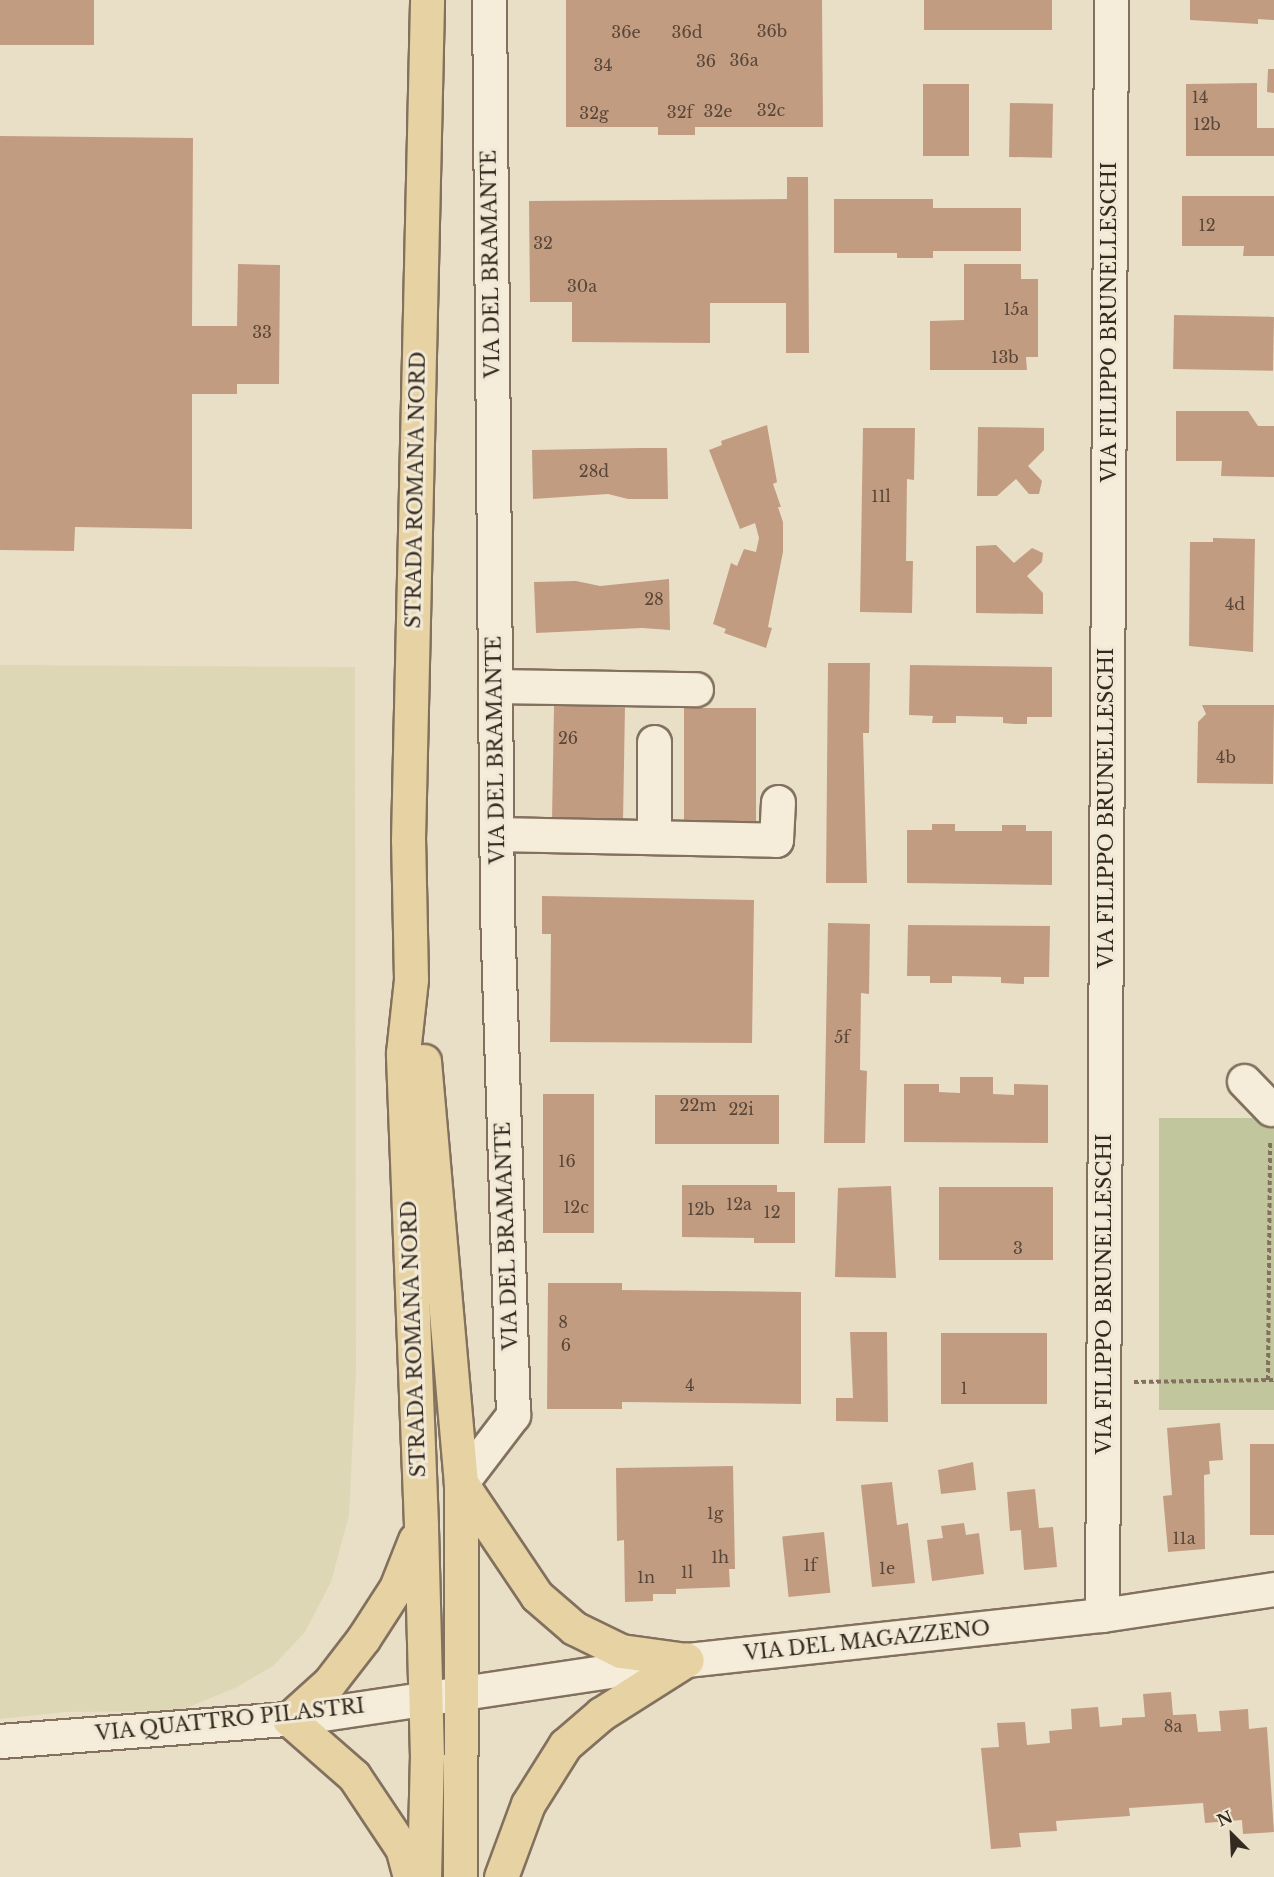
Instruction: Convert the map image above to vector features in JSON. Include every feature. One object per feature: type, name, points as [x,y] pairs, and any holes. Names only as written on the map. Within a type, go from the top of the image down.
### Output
[{"type":"main road","name":"STRADA ROMANA NORD","points":[[424,1877],[421,1524],[403,1053],[411,979],[408,828],[426,0]]},
{"type":"main road","name":"STRADA ROMANA NORD","points":[[411,979],[423,1052],[460,1483],[460,1877]]},
{"type":"main road","points":[[460,1483],[537,1596],[574,1628],[621,1651],[686,1660]]},
{"type":"main road","points":[[410,1877],[402,1848],[354,1776],[290,1719],[329,1683],[363,1639],[396,1588],[421,1524]]},
{"type":"main road","points":[[501,1877],[528,1804],[565,1746],[601,1714],[686,1660]]},
{"type":"street","name":"VIA DEL BRAMANTE","points":[[460,1483],[513,1415],[496,834],[489,0]]},
{"type":"street","name":"VIA FILIPPO BRUNELLESCHI","points":[[1102,1615],[1110,0]]},
{"type":"street","points":[[495,686],[696,689]]},
{"type":"street","points":[[654,742],[654,837]]},
{"type":"street","points":[[496,834],[776,840],[778,802]]},
{"type":"street","points":[[1244,1081],[1270,1109]]},
{"type":"street","name":"VIA DEL MAGAZZENO","points":[[460,1694],[686,1660],[1102,1615],[1274,1589]]},
{"type":"street","name":"VIA QUATTRO PILASTRI","points":[[0,1741],[290,1719],[460,1694]]},
{"type":"path","points":[[1268,1380],[1270,1109]]},
{"type":"path","points":[[1104,1382],[1274,1380]]},
{"type":"shaded area","points":[[0,665],[355,667],[356,1372],[349,1515],[331,1582],[305,1632],[273,1666],[235,1688],[179,1711],[66,1712],[0,1719]]},
{"type":"green space","points":[[1159,1118],[1274,1118],[1274,1410],[1159,1410]]},
{"type":"building","points":[[0,0],[94,0],[94,45],[0,45]]},
{"type":"building","points":[[566,0],[822,0],[823,127],[695,127],[695,135],[658,135],[658,127],[566,127]]},
{"type":"building","points":[[924,0],[1052,0],[1052,30],[924,30]]},
{"type":"building","points":[[1190,0],[1274,0],[1274,20],[1258,19],[1258,24],[1190,20]]},
{"type":"building","points":[[1268,69],[1274,69],[1274,93],[1267,92]]},
{"type":"building","points":[[1257,83],[1257,128],[1274,128],[1274,156],[1186,156],[1186,84]]},
{"type":"building","points":[[923,84],[969,84],[969,156],[923,156]]},
{"type":"building","points":[[1010,103],[1053,104],[1052,158],[1009,157]]},
{"type":"building","points":[[0,136],[193,138],[192,326],[237,326],[238,264],[280,265],[279,384],[237,384],[237,394],[192,394],[192,529],[75,527],[74,551],[0,550]]},
{"type":"building","points":[[787,177],[808,177],[809,353],[786,353],[786,303],[710,303],[710,343],[572,342],[572,302],[530,302],[529,201],[787,199]]},
{"type":"building","points":[[1182,196],[1274,196],[1274,256],[1243,256],[1244,246],[1182,246]]},
{"type":"building","points":[[834,199],[933,199],[933,208],[1021,208],[1021,251],[933,251],[933,258],[897,258],[897,253],[834,253]]},
{"type":"building","points":[[964,264],[1021,264],[1021,279],[1038,279],[1038,357],[1026,357],[1027,370],[930,370],[930,321],[964,320]]},
{"type":"building","points":[[1174,315],[1274,317],[1273,371],[1173,369]]},
{"type":"building","points":[[1176,411],[1248,411],[1258,426],[1274,426],[1274,477],[1221,476],[1222,461],[1176,461]]},
{"type":"building","points":[[767,425],[777,482],[773,484],[781,507],[778,507],[783,522],[783,552],[768,627],[772,628],[766,648],[724,633],[726,629],[713,624],[731,563],[737,566],[744,549],[756,552],[759,538],[755,523],[740,529],[709,450],[722,445],[721,441]]},
{"type":"building","points":[[978,427],[1044,428],[1044,450],[1028,466],[1042,481],[1039,494],[1029,494],[1016,479],[997,496],[977,496]]},
{"type":"building","points":[[863,428],[915,428],[914,480],[907,479],[906,561],[913,561],[912,613],[860,612]]},
{"type":"building","points":[[667,448],[668,499],[628,499],[608,494],[533,499],[532,450]]},
{"type":"building","points":[[1213,538],[1255,539],[1253,652],[1189,646],[1190,542],[1213,542]]},
{"type":"building","points":[[996,545],[1014,563],[1032,548],[1043,553],[1042,562],[1027,576],[1043,593],[1043,614],[976,613],[976,546]]},
{"type":"building","points":[[669,579],[670,630],[642,628],[536,633],[534,582],[576,581],[600,586]]},
{"type":"building","points":[[828,663],[870,663],[869,733],[863,733],[867,883],[826,883]]},
{"type":"building","points":[[910,665],[1052,667],[1052,717],[1027,717],[1027,724],[1015,724],[1003,723],[1003,717],[956,716],[956,723],[932,723],[933,716],[909,715]]},
{"type":"building","points":[[1202,705],[1274,705],[1273,784],[1197,783],[1198,722],[1206,714]]},
{"type":"building","points":[[554,706],[625,707],[623,824],[552,823]]},
{"type":"building","points":[[684,708],[756,708],[756,825],[684,825]]},
{"type":"building","points":[[932,824],[955,824],[955,831],[1002,831],[1002,825],[1026,825],[1026,831],[1052,831],[1052,885],[907,883],[907,830],[932,830]]},
{"type":"building","points":[[542,896],[754,900],[752,1043],[550,1042],[551,934],[542,934]]},
{"type":"building","points":[[828,923],[870,924],[869,994],[861,993],[860,1070],[867,1071],[865,1143],[824,1143]]},
{"type":"building","points":[[908,925],[1050,926],[1049,977],[1024,977],[1024,984],[1001,983],[1001,977],[952,976],[952,983],[930,983],[930,976],[907,976]]},
{"type":"building","points":[[960,1077],[993,1077],[993,1094],[1014,1095],[1014,1084],[1048,1085],[1048,1143],[904,1142],[904,1084],[939,1084],[939,1092],[960,1093]]},
{"type":"building","points":[[543,1094],[594,1094],[594,1233],[543,1233]]},
{"type":"building","points":[[655,1095],[779,1095],[779,1144],[655,1144]]},
{"type":"building","points":[[682,1185],[777,1185],[777,1192],[795,1192],[795,1243],[754,1243],[754,1238],[682,1237]]},
{"type":"building","points":[[891,1186],[896,1278],[835,1277],[838,1188]]},
{"type":"building","points":[[939,1187],[1053,1187],[1053,1260],[939,1260]]},
{"type":"building","points":[[548,1283],[622,1283],[622,1290],[801,1292],[801,1404],[622,1402],[622,1409],[547,1409]]},
{"type":"building","points":[[850,1332],[887,1332],[888,1422],[836,1421],[836,1398],[853,1398]]},
{"type":"building","points":[[941,1333],[1047,1333],[1047,1404],[941,1404]]},
{"type":"building","points":[[1220,1423],[1223,1460],[1209,1461],[1210,1474],[1204,1475],[1205,1549],[1168,1552],[1163,1496],[1172,1495],[1167,1428]]},
{"type":"building","points":[[1250,1444],[1274,1444],[1274,1535],[1250,1535]]},
{"type":"building","points":[[973,1462],[976,1490],[941,1494],[938,1470]]},
{"type":"building","points":[[733,1466],[735,1569],[729,1569],[730,1587],[676,1589],[676,1594],[653,1594],[653,1601],[625,1602],[624,1540],[617,1541],[616,1468]]},
{"type":"building","points":[[892,1482],[897,1525],[908,1523],[915,1583],[872,1587],[861,1485]]},
{"type":"building","points":[[1035,1489],[1039,1528],[1053,1527],[1057,1567],[1024,1570],[1021,1530],[1010,1531],[1007,1492]]},
{"type":"building","points":[[964,1523],[966,1535],[979,1533],[984,1574],[932,1581],[927,1540],[943,1538],[941,1526]]},
{"type":"building","points":[[824,1532],[830,1593],[789,1597],[782,1536]]},
{"type":"building","points":[[1171,1692],[1173,1715],[1196,1714],[1198,1732],[1221,1731],[1219,1711],[1248,1709],[1249,1729],[1267,1727],[1274,1832],[1243,1834],[1242,1820],[1205,1823],[1203,1803],[1129,1808],[1130,1816],[1056,1821],[1057,1831],[1019,1833],[1021,1847],[991,1849],[981,1748],[999,1747],[997,1723],[1025,1722],[1027,1745],[1050,1743],[1049,1731],[1072,1729],[1071,1709],[1098,1707],[1100,1727],[1122,1725],[1122,1718],[1145,1717],[1143,1694]]}]
